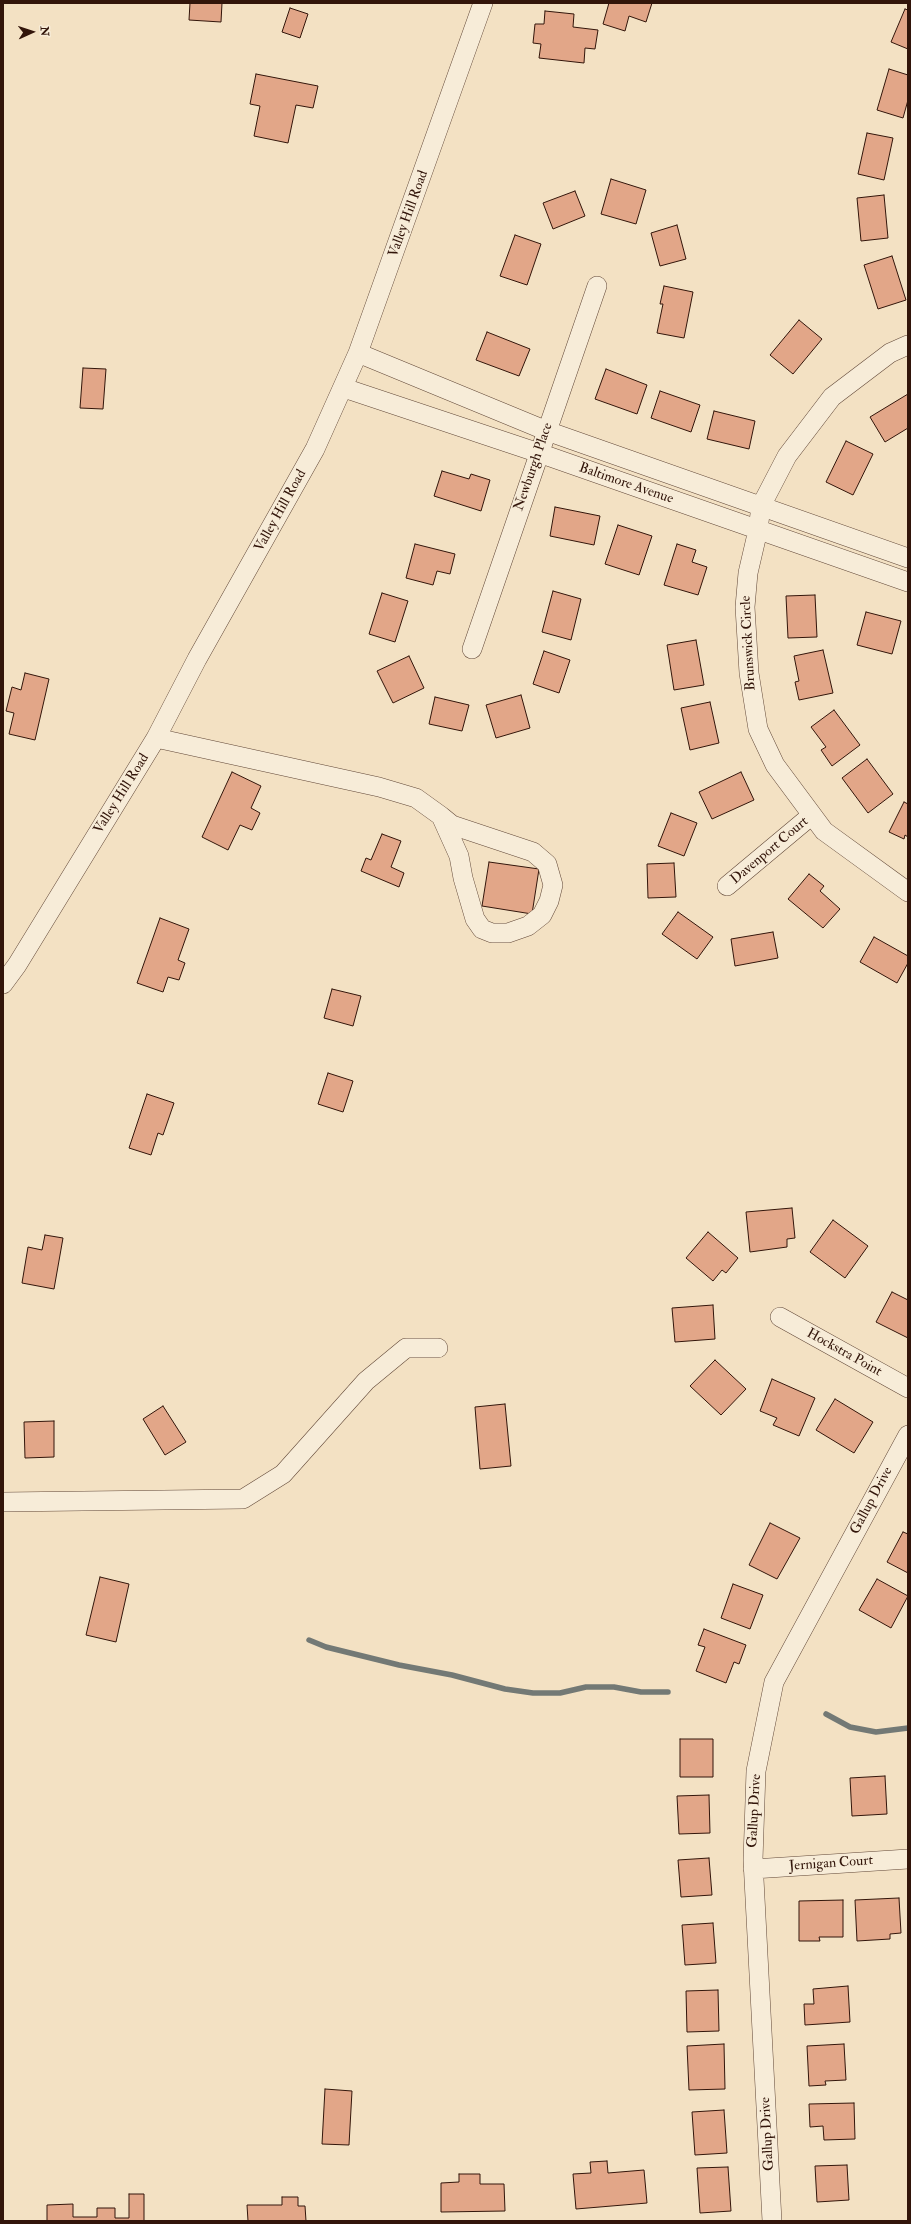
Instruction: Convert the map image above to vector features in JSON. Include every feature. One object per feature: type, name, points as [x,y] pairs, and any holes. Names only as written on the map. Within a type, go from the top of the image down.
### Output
[{"type":"street","name":"Valley Hill Road","points":[[3,984],[17,965],[156,738],[197,659],[315,449],[344,388],[358,354],[483,3]]},
{"type":"street","name":"Newburgh Place","points":[[472,649],[597,286]]},
{"type":"street","name":"Brunswick Circle","points":[[908,345],[890,353],[832,397],[787,456],[761,506],[758,530],[748,573],[745,607],[748,673],[758,729],[775,766],[824,831],[908,892]]},
{"type":"street","name":"Baltimore Avenue","points":[[358,354],[547,430],[908,558]]},
{"type":"street","name":"Baltimore Avenue","points":[[344,388],[539,453],[908,582]]},
{"type":"street","points":[[156,738],[379,787],[416,798],[441,816],[452,825],[533,852],[547,864],[553,885],[549,901],[542,915],[528,926],[508,933],[492,933],[482,929],[475,919],[462,878],[459,856],[441,816]]},
{"type":"street","name":"Davenport Court","points":[[727,886],[812,815]]},
{"type":"street","name":"Hockstra Point","points":[[780,1317],[908,1388]]},
{"type":"street","points":[[3,1502],[243,1499],[283,1474],[366,1382],[406,1348],[438,1348]]},
{"type":"street","name":"Gallup Drive","points":[[772,2221],[753,1869],[756,1771],[774,1682],[908,1435]]},
{"type":"street","name":"Jernigan Court","points":[[753,1869],[908,1859]]},
{"type":"building","points":[[190,3],[222,3],[221,22],[189,20]]},
{"type":"building","points":[[609,3],[652,3],[646,22],[629,16],[625,31],[603,24]]},
{"type":"building","points":[[290,8],[308,14],[300,38],[282,32]]},
{"type":"building","points":[[905,9],[908,10],[908,49],[891,42]]},
{"type":"building","points":[[545,11],[574,14],[573,27],[598,30],[595,49],[585,48],[584,63],[539,58],[541,44],[533,43],[535,24],[544,24]]},
{"type":"building","points":[[889,69],[908,75],[908,100],[903,118],[877,110]]},
{"type":"building","points":[[256,74],[318,86],[313,108],[296,105],[288,143],[254,136],[260,106],[250,104]]},
{"type":"building","points":[[867,133],[893,138],[884,180],[858,174]]},
{"type":"building","points":[[611,179],[646,190],[636,224],[601,214]]},
{"type":"building","points":[[575,191],[585,216],[553,229],[543,203]]},
{"type":"building","points":[[884,195],[888,238],[861,241],[857,198]]},
{"type":"building","points":[[677,225],[686,259],[660,266],[651,233]]},
{"type":"building","points":[[515,235],[541,244],[527,285],[500,276]]},
{"type":"building","points":[[892,256],[906,300],[878,309],[864,265]]},
{"type":"building","points":[[664,286],[693,292],[684,338],[657,333],[663,304],[660,304]]},
{"type":"building","points":[[799,320],[822,339],[793,374],[770,355]]},
{"type":"building","points":[[487,332],[530,349],[519,376],[476,360]]},
{"type":"building","points":[[83,368],[106,369],[103,409],[80,408]]},
{"type":"building","points":[[606,369],[647,385],[637,414],[595,399]]},
{"type":"building","points":[[660,391],[700,405],[691,432],[651,418]]},
{"type":"building","points":[[908,394],[908,428],[885,442],[870,417]]},
{"type":"building","points":[[714,411],[755,421],[749,449],[707,439]]},
{"type":"building","points":[[846,441],[873,454],[853,495],[826,482]]},
{"type":"building","points":[[442,471],[469,479],[471,474],[490,480],[481,511],[434,496]]},
{"type":"building","points":[[555,507],[600,516],[594,545],[550,536]]},
{"type":"building","points":[[618,525],[652,536],[639,575],[605,564]]},
{"type":"building","points":[[415,544],[455,554],[450,574],[437,571],[433,585],[406,578]]},
{"type":"building","points":[[677,544],[696,550],[692,562],[707,567],[698,595],[664,585]]},
{"type":"building","points":[[553,591],[581,599],[571,640],[542,632]]},
{"type":"building","points":[[382,593],[408,601],[395,642],[369,634]]},
{"type":"building","points":[[815,595],[817,637],[788,638],[786,596]]},
{"type":"building","points":[[866,612],[901,621],[892,654],[857,645]]},
{"type":"building","points":[[696,640],[704,685],[674,690],[667,645]]},
{"type":"building","points":[[823,650],[833,693],[799,700],[795,682],[799,681],[794,656]]},
{"type":"building","points":[[544,651],[570,660],[559,693],[533,684]]},
{"type":"building","points":[[409,656],[424,688],[393,703],[377,671]]},
{"type":"building","points":[[25,673],[49,679],[35,740],[9,734],[14,713],[6,711],[12,687],[21,690]]},
{"type":"building","points":[[521,695],[530,728],[496,738],[486,705]]},
{"type":"building","points":[[435,697],[469,705],[462,731],[429,724]]},
{"type":"building","points":[[710,702],[719,743],[690,750],[681,708]]},
{"type":"building","points":[[834,710],[860,745],[832,766],[821,750],[826,747],[811,727]]},
{"type":"building","points":[[867,759],[893,794],[868,813],[842,778]]},
{"type":"building","points":[[232,772],[261,786],[251,808],[260,813],[252,830],[240,825],[228,850],[202,837]]},
{"type":"building","points":[[741,772],[754,800],[712,819],[699,792]]},
{"type":"building","points":[[904,802],[908,804],[908,837],[905,835],[904,839],[889,832]]},
{"type":"building","points":[[671,813],[697,823],[684,856],[658,846]]},
{"type":"building","points":[[382,834],[401,841],[391,867],[404,873],[399,887],[361,871],[366,858],[371,860]]},
{"type":"building","points":[[489,862],[539,869],[532,914],[482,906]]},
{"type":"building","points":[[674,863],[676,897],[648,898],[647,864]]},
{"type":"building","points":[[809,874],[824,886],[820,891],[840,909],[823,928],[788,899]]},
{"type":"building","points":[[678,912],[713,937],[697,959],[662,934]]},
{"type":"building","points":[[160,918],[189,929],[178,960],[185,963],[179,980],[168,977],[163,992],[137,983]]},
{"type":"building","points":[[773,932],[778,958],[735,966],[731,939]]},
{"type":"building","points":[[874,937],[908,956],[908,963],[897,983],[860,962]]},
{"type":"building","points":[[332,989],[361,996],[353,1026],[324,1018]]},
{"type":"building","points":[[328,1073],[353,1081],[343,1112],[318,1104]]},
{"type":"building","points":[[147,1094],[174,1103],[163,1135],[158,1133],[151,1155],[129,1148]]},
{"type":"building","points":[[792,1208],[795,1238],[787,1239],[787,1247],[750,1252],[746,1212]]},
{"type":"building","points":[[833,1220],[868,1246],[845,1278],[810,1252]]},
{"type":"building","points":[[708,1232],[738,1258],[726,1273],[722,1270],[713,1281],[686,1258]]},
{"type":"building","points":[[45,1235],[63,1238],[54,1289],[22,1283],[28,1247],[42,1250]]},
{"type":"building","points":[[892,1292],[908,1300],[908,1338],[876,1322]]},
{"type":"building","points":[[713,1305],[715,1339],[675,1342],[672,1308]]},
{"type":"building","points":[[715,1360],[746,1389],[721,1415],[690,1386]]},
{"type":"building","points":[[772,1379],[815,1398],[799,1436],[773,1425],[777,1418],[760,1411]]},
{"type":"building","points":[[835,1399],[873,1422],[854,1453],[816,1430]]},
{"type":"building","points":[[505,1404],[511,1466],[480,1469],[475,1407]]},
{"type":"building","points":[[163,1406],[186,1442],[165,1455],[143,1419]]},
{"type":"building","points":[[54,1421],[54,1457],[25,1458],[24,1422]]},
{"type":"building","points":[[770,1523],[800,1538],[777,1579],[749,1565]]},
{"type":"building","points":[[903,1532],[908,1534],[908,1573],[887,1562]]},
{"type":"building","points":[[100,1577],[129,1584],[116,1642],[86,1635]]},
{"type":"building","points":[[877,1579],[908,1596],[891,1628],[859,1610]]},
{"type":"building","points":[[733,1584],[763,1595],[750,1629],[721,1618]]},
{"type":"building","points":[[704,1629],[746,1645],[739,1664],[734,1662],[726,1683],[696,1671],[705,1647],[698,1645]]},
{"type":"building","points":[[680,1739],[713,1739],[713,1777],[680,1777]]},
{"type":"building","points":[[885,1776],[887,1814],[852,1816],[850,1778]]},
{"type":"building","points":[[709,1795],[710,1833],[679,1834],[677,1796]]},
{"type":"building","points":[[709,1858],[712,1895],[681,1897],[678,1860]]},
{"type":"building","points":[[899,1898],[901,1933],[890,1934],[890,1939],[857,1941],[855,1900]]},
{"type":"building","points":[[843,1900],[843,1937],[819,1937],[820,1941],[799,1941],[799,1901]]},
{"type":"building","points":[[713,1923],[716,1963],[685,1965],[682,1925]]},
{"type":"building","points":[[848,1986],[850,2022],[805,2025],[804,2004],[814,2004],[813,1989]]},
{"type":"building","points":[[718,1990],[719,2031],[687,2032],[686,1991]]},
{"type":"building","points":[[724,2044],[725,2089],[689,2090],[687,2046]]},
{"type":"building","points":[[844,2044],[846,2080],[825,2081],[826,2085],[809,2086],[807,2046]]},
{"type":"building","points":[[325,2089],[352,2091],[349,2145],[322,2144]]},
{"type":"building","points":[[854,2103],[855,2139],[824,2140],[823,2126],[810,2127],[809,2104]]},
{"type":"building","points":[[724,2110],[727,2153],[695,2155],[692,2112]]},
{"type":"building","points":[[607,2161],[608,2173],[644,2170],[647,2203],[576,2209],[573,2174],[591,2173],[590,2162]]},
{"type":"building","points":[[847,2165],[849,2200],[817,2202],[815,2166]]},
{"type":"building","points":[[728,2167],[731,2211],[700,2213],[697,2168]]},
{"type":"building","points":[[459,2174],[480,2174],[480,2184],[504,2184],[505,2211],[441,2212],[441,2183],[459,2182]]},
{"type":"building","points":[[129,2194],[144,2194],[144,2221],[47,2221],[47,2205],[73,2204],[73,2217],[97,2217],[97,2208],[115,2208],[115,2218],[129,2218]]},
{"type":"building","points":[[282,2197],[298,2197],[298,2206],[305,2206],[306,2221],[248,2221],[247,2205],[282,2205]]},
{"type":"waterway","points":[[309,1640],[326,1647],[399,1665],[452,1675],[505,1689],[533,1693],[560,1693],[586,1687],[614,1687],[641,1692],[668,1692]]},
{"type":"waterway","points":[[826,1714],[850,1727],[876,1732],[908,1728]]}]
